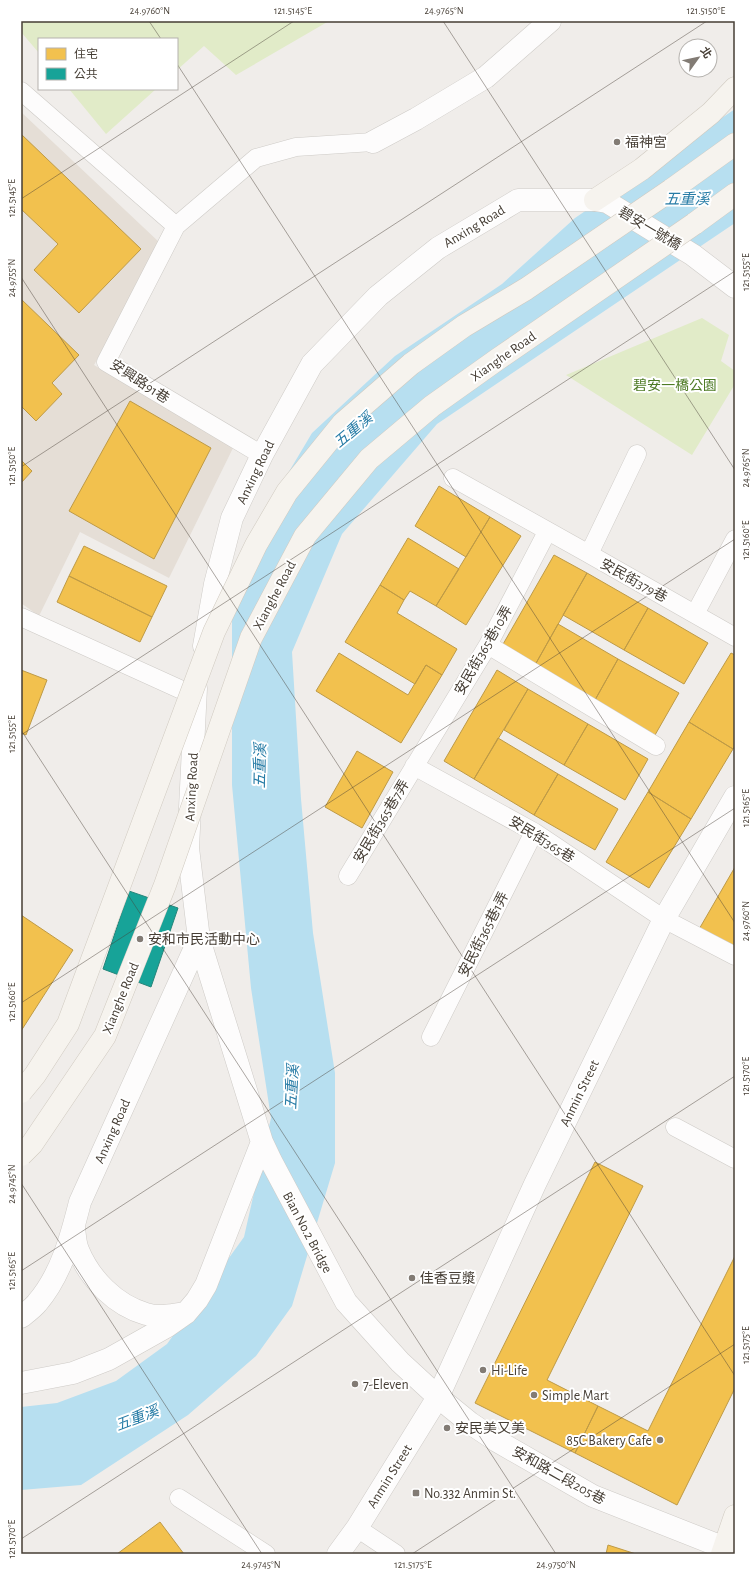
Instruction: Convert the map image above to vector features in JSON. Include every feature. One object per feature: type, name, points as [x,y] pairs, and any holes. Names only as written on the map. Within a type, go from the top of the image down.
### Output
[{"type":"main road","points":[[601,201],[711,113],[735,88]]},
{"type":"main road","points":[[21,1092],[35,1075],[68,1024],[214,632],[256,545],[287,492],[343,423],[411,364],[464,326],[545,276],[682,183],[735,144]]},
{"type":"main road","name":"Xianghe Road","points":[[21,1155],[32,1144],[105,1036],[165,885],[252,638],[305,536],[369,459],[432,406],[735,194]]},
{"type":"main road","points":[[727,1551],[735,1516]]},
{"type":"street","points":[[373,142],[416,119],[486,77],[550,21]]},
{"type":"street","name":"Anxing Road","points":[[271,1161],[262,1142],[199,939],[188,848],[195,696],[215,584],[232,518],[262,455],[312,364],[378,296],[438,248],[518,200],[601,201]]},
{"type":"street","name":"碧安一號橋","points":[[601,201],[693,255],[735,287]]},
{"type":"street","name":"Anmin Street","points":[[338,1554],[357,1528],[438,1397],[535,1184],[664,919],[735,797]]},
{"type":"street","name":"Anxing Road","points":[[21,1317],[36,1304],[51,1285],[63,1260],[74,1228],[80,1202],[199,939]]},
{"type":"street","points":[[21,1383],[73,1373],[109,1359],[166,1327],[186,1313],[198,1300],[206,1285],[262,1142]]},
{"type":"street","name":"Bian No.2 Bridge","points":[[271,1161],[346,1302],[400,1362],[438,1397]]},
{"type":"street","points":[[74,1228],[77,1249],[90,1273],[111,1295],[126,1306],[146,1314],[164,1316],[186,1313]]},
{"type":"street","name":"安和路二段205巷","points":[[438,1397],[497,1441],[593,1496],[727,1551]]},
{"type":"lane","points":[[21,91],[176,226]]},
{"type":"lane","name":"安興路91巷","points":[[262,455],[106,362],[176,226],[256,158],[296,147],[373,142]]},
{"type":"lane","name":"安民街379巷","points":[[637,454],[589,554],[735,637]]},
{"type":"lane","points":[[454,478],[547,532],[589,554]]},
{"type":"lane","name":"安民街365巷10弄","points":[[414,766],[488,645],[547,532]]},
{"type":"lane","points":[[695,614],[735,539]]},
{"type":"lane","points":[[21,617],[195,696]]},
{"type":"lane","points":[[488,645],[656,746]]},
{"type":"lane","name":"安民街365巷","points":[[414,766],[534,832],[664,919],[735,956]]},
{"type":"lane","name":"安民街365巷7弄","points":[[348,876],[414,766]]},
{"type":"lane","name":"安民街365巷1弄","points":[[431,1037],[534,832]]},
{"type":"lane","points":[[675,1127],[735,1159]]},
{"type":"lane","points":[[179,1498],[266,1554]]},
{"type":"lane","points":[[357,1528],[396,1554]]},
{"type":"shaded area","points":[[21,112],[160,243],[94,365],[233,448],[169,578],[80,532],[39,616],[21,603]]},
{"type":"green space","points":[[21,21],[329,21],[236,75],[204,46],[178,69],[178,38],[38,38],[38,52],[21,32]]},
{"type":"green space","points":[[70,90],[155,90],[106,134]]},
{"type":"green space","name":"碧安一橋公園","points":[[702,318],[729,335],[721,361],[735,371],[735,384],[692,455],[566,375]]},
{"type":"water","name":"五重溪","points":[[735,109],[735,223],[437,424],[342,534],[292,652],[301,799],[313,933],[335,1073],[335,1163],[292,1306],[256,1356],[188,1415],[81,1485],[21,1490],[21,1407],[57,1403],[116,1381],[167,1344],[244,1237],[271,1118],[251,988],[232,785],[232,613],[256,527],[312,433],[395,356],[502,284],[575,218]]},
{"type":"building: 住宅","points":[[21,134],[141,249],[79,313],[34,270],[58,244],[21,209]]},
{"type":"building: 住宅","points":[[21,299],[79,355],[52,383],[62,394],[36,421],[21,406]]},
{"type":"building: 住宅","points":[[130,401],[211,448],[154,559],[69,511]]},
{"type":"building: 住宅","points":[[21,460],[32,471],[21,483]]},
{"type":"building: 住宅","points":[[439,486],[490,517],[466,557],[415,526]]},
{"type":"building: 住宅","points":[[490,517],[521,536],[466,625],[436,606]]},
{"type":"building: 住宅","points":[[408,538],[459,569],[436,606],[410,591],[404,600],[380,585]]},
{"type":"building: 住宅","points":[[84,546],[167,586],[152,617],[69,576]]},
{"type":"building: 住宅","points":[[554,555],[587,573],[535,665],[502,646]]},
{"type":"building: 住宅","points":[[587,573],[648,608],[624,650],[563,615]]},
{"type":"building: 住宅","points":[[69,576],[152,617],[140,642],[57,602]]},
{"type":"building: 住宅","points":[[380,585],[404,600],[397,613],[457,649],[442,675],[426,665],[415,684],[345,642]]},
{"type":"building: 住宅","points":[[648,608],[708,643],[684,684],[624,650]]},
{"type":"building: 住宅","points":[[558,624],[618,659],[595,700],[535,665]]},
{"type":"building: 住宅","points":[[339,653],[408,695],[426,665],[442,675],[401,743],[316,691]]},
{"type":"building: 住宅","points":[[731,653],[735,655],[735,746],[733,749],[689,722]]},
{"type":"building: 住宅","points":[[618,659],[679,693],[655,735],[595,700]]},
{"type":"building: 住宅","points":[[21,670],[47,680],[26,735],[21,733]]},
{"type":"building: 住宅","points":[[497,670],[528,689],[474,779],[444,761]]},
{"type":"building: 住宅","points":[[528,689],[588,724],[564,765],[504,730]]},
{"type":"building: 住宅","points":[[689,722],[733,749],[691,819],[648,792]]},
{"type":"building: 住宅","points":[[588,724],[648,759],[625,800],[564,765]]},
{"type":"building: 住宅","points":[[498,738],[558,774],[534,815],[474,779]]},
{"type":"building: 住宅","points":[[357,751],[393,772],[362,828],[325,807]]},
{"type":"building: 住宅","points":[[558,774],[618,809],[595,850],[534,815]]},
{"type":"building: 住宅","points":[[648,792],[691,819],[649,888],[606,862]]},
{"type":"building: 住宅","points":[[735,867],[735,950],[698,931]]},
{"type":"building: 住宅","points":[[21,915],[73,950],[21,1031]]},
{"type":"building: 住宅","points":[[595,1162],[643,1186],[547,1380],[598,1406],[575,1453],[475,1403]]},
{"type":"building: 住宅","points":[[735,1256],[735,1388],[677,1505],[575,1453],[598,1406],[648,1431]]},
{"type":"building: 住宅","points":[[160,1522],[184,1554],[117,1554]]},
{"type":"building: 住宅","points":[[608,1545],[636,1554],[606,1554]]},
{"type":"building: 公共","name":"安和市民活動中心","points":[[129,891],[178,908],[151,987],[103,969]]},
{"type":"place","name":"福神宮","points":[[617,142]]},
{"type":"place","name":"安和市民活動中心","points":[[140,939]]},
{"type":"place","name":"佳香豆漿","points":[[412,1278]]},
{"type":"place","name":"Hi-Life","points":[[483,1370]]},
{"type":"place","name":"7-Eleven","points":[[355,1384]]},
{"type":"place","name":"Simple Mart","points":[[534,1395]]},
{"type":"place","name":"安民美又美","points":[[447,1428]]},
{"type":"place","name":"85C Bakery Cafe","points":[[660,1440]]},
{"type":"place","name":"No.332 Anmin St.","points":[[416,1493]]}]
